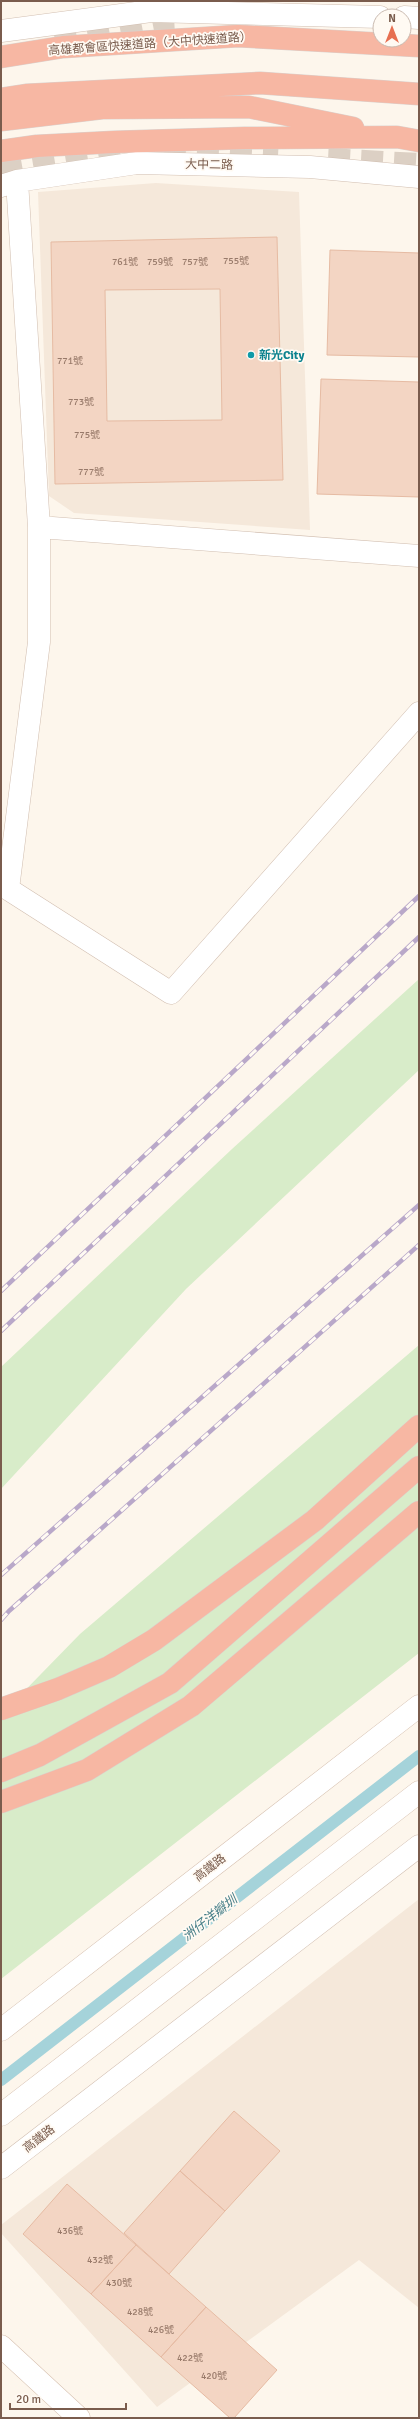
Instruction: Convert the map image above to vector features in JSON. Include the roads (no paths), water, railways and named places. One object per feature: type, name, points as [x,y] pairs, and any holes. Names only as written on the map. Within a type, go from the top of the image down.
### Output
[{"type":"highway","name":"高雄都會區快速道路（大中快速道路）","points":[[1,57],[63,47],[238,36],[419,46]]},
{"type":"highway","points":[[1,99],[26,95],[260,82],[419,94]]},
{"type":"highway","points":[[1,120],[102,108],[249,107],[419,141]]},
{"type":"highway","points":[[1,151],[37,146],[122,142],[245,138],[397,137]]},
{"type":"highway","points":[[1,1709],[58,1689],[109,1667],[154,1640],[315,1520],[419,1426]]},
{"type":"highway","points":[[1,1771],[40,1755],[170,1683],[419,1467]]},
{"type":"highway","points":[[1,1802],[87,1770],[191,1706],[419,1512]]},
{"type":"street","points":[[1,31],[150,11],[372,17]]},
{"type":"street","name":"大中二路","points":[[9,184],[137,163],[310,167],[419,177]]},
{"type":"street","points":[[9,184],[39,527],[39,642],[8,889],[172,992],[419,713]]},
{"type":"street","points":[[39,527],[419,556]]},
{"type":"street","name":"高鐵路","points":[[1,2030],[419,1706]]},
{"type":"street","points":[[1,2115],[419,1792]]},
{"type":"street","name":"高鐵路","points":[[1,2168],[419,1846]]},
{"type":"street","points":[[1,2346],[79,2418]]},
{"type":"waterway","name":"洲仔洋瓣圳","points":[[1,2080],[419,1756]]},
{"type":"tunnel","points":[[55,40],[156,21],[175,20]]},
{"type":"tunnel","points":[[1,173],[140,149],[278,156]]},
{"type":"tunnel","points":[[328,159],[419,164]]},
{"type":"railway","points":[[1,1291],[419,896]]},
{"type":"railway","points":[[1,1331],[419,937]]},
{"type":"railway","points":[[1,1575],[419,1205]]},
{"type":"railway","points":[[1,1620],[9,1611],[419,1245]]},
{"type":"place","name":"新光City","points":[[251,355]]}]
